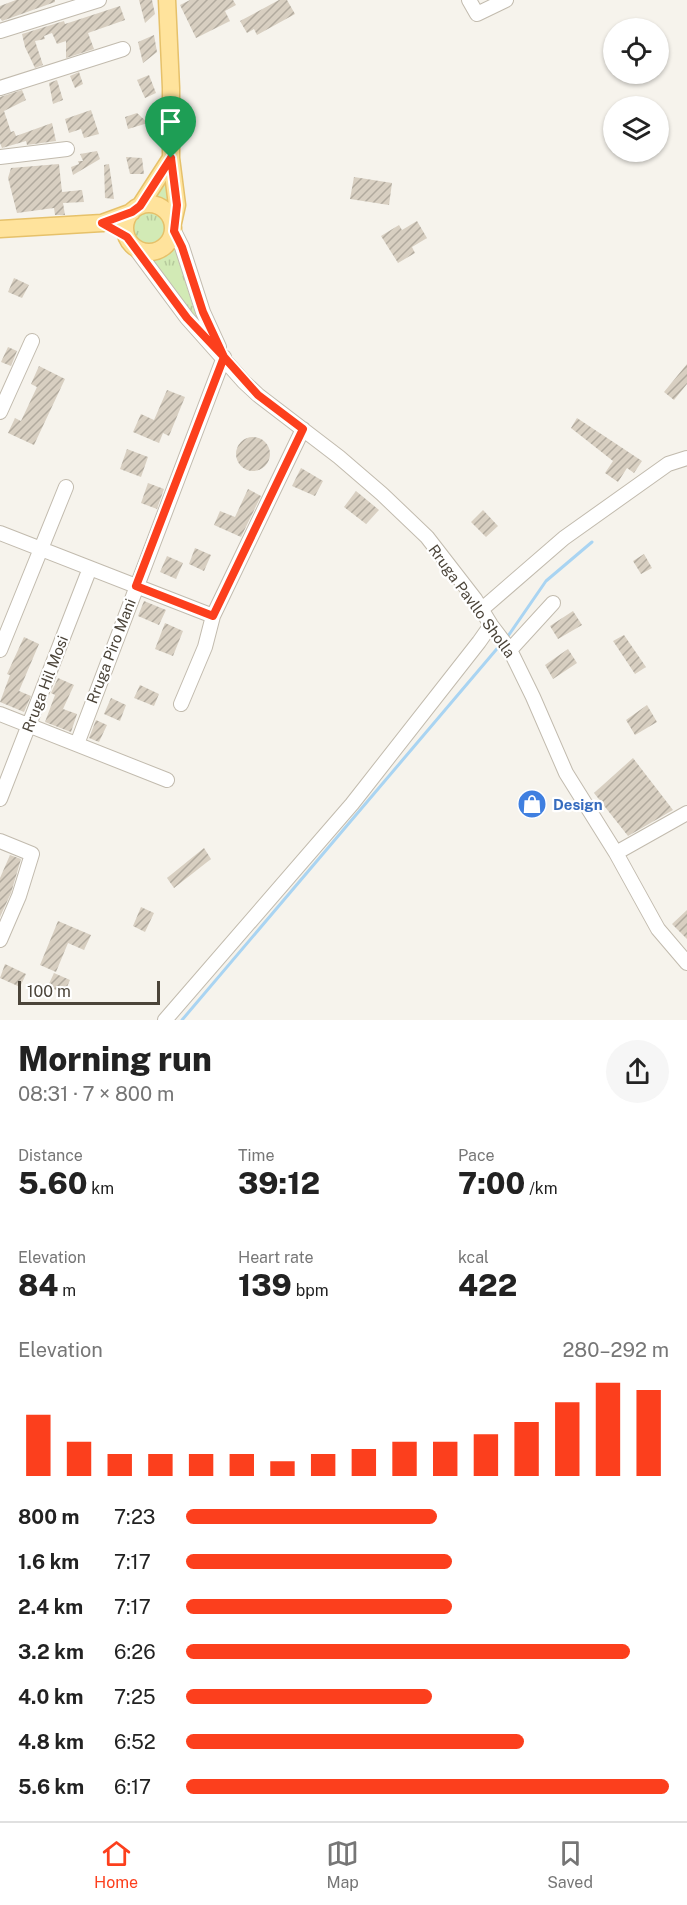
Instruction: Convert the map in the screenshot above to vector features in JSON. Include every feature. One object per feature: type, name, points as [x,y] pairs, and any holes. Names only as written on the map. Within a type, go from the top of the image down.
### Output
[{"type":"main road","points":[[102,223],[144,252],[154,252],[163,248],[170,241],[177,205],[171,158],[167,0]]},
{"type":"main road","points":[[131,242],[125,228],[127,219],[171,158]]},
{"type":"main road","points":[[0,231],[102,223],[150,204],[168,213],[173,227]]},
{"type":"street","points":[[0,31],[99,0]]},
{"type":"street","points":[[470,0],[477,14],[506,0]]},
{"type":"street","points":[[0,88],[123,49]]},
{"type":"street","points":[[0,157],[67,149]]},
{"type":"street","name":"Rruga Pavllo Sholla","points":[[173,227],[182,247],[203,312],[224,357]]},
{"type":"street","name":"Rruga Pavllo Sholla","points":[[131,242],[187,318],[258,395],[382,494],[427,537],[510,651],[566,773],[616,853],[658,929],[687,963]]},
{"type":"street","points":[[0,412],[32,341]]},
{"type":"street","name":"Rruga Piro Mani","points":[[77,744],[224,357]]},
{"type":"street","points":[[182,704],[205,647],[213,616],[303,429]]},
{"type":"street","points":[[481,610],[564,538],[669,464],[687,458]]},
{"type":"street","points":[[0,650],[66,487]]},
{"type":"street","points":[[0,533],[213,616]]},
{"type":"street","name":"Rruga Hil Mosi","points":[[0,799],[90,568]]},
{"type":"street","points":[[510,651],[553,603]]},
{"type":"street","points":[[165,1020],[352,804],[479,642],[494,630]]},
{"type":"street","points":[[0,714],[167,780]]},
{"type":"street","points":[[616,853],[687,813]]},
{"type":"street","points":[[0,841],[32,854],[19,896],[0,940]]},
{"type":"green space","points":[[168,170],[169,207],[158,201],[149,201]]},
{"type":"green space","points":[[150,212],[162,217],[167,229],[162,241],[150,246],[138,241],[133,229],[138,217]]},
{"type":"green space","points":[[173,243],[197,319],[150,260],[165,255]]},
{"type":"building","points":[[16,0],[55,0],[55,2],[2,21],[0,6]]},
{"type":"building","points":[[139,0],[152,0],[155,14],[145,23]]},
{"type":"building","points":[[190,0],[233,0],[236,5],[225,11],[230,21],[196,38],[180,5]]},
{"type":"building","points":[[279,0],[287,0],[295,14],[257,35],[254,29],[247,33],[240,21]]},
{"type":"building","points":[[120,6],[125,20],[88,33],[94,49],[66,58],[66,41],[57,44],[52,33],[44,36],[45,39],[35,41],[43,65],[35,68],[25,47],[22,34],[64,21],[65,24]]},
{"type":"building","points":[[154,35],[157,52],[143,63],[138,42]]},
{"type":"building","points":[[79,72],[83,84],[75,88],[70,76]]},
{"type":"building","points":[[149,75],[156,93],[145,98],[137,80]]},
{"type":"building","points":[[57,80],[63,100],[53,104],[49,83]]},
{"type":"building","points":[[22,90],[26,100],[4,111],[11,132],[14,131],[16,136],[52,123],[56,141],[27,145],[26,141],[2,148],[0,143],[0,97]]},
{"type":"building","points":[[91,110],[99,134],[84,138],[81,129],[69,133],[65,119]]},
{"type":"building","points":[[137,113],[148,123],[128,129],[125,117]]},
{"type":"building","points":[[97,151],[100,159],[73,175],[71,167],[79,164],[78,161],[83,161],[80,154]]},
{"type":"building","points":[[126,157],[142,158],[144,174],[130,174]]},
{"type":"building","points":[[59,164],[62,192],[82,190],[84,202],[63,203],[65,215],[55,215],[54,208],[17,213],[8,178],[11,168]]},
{"type":"building","points":[[109,164],[114,199],[105,198],[104,165]]},
{"type":"building","points":[[354,177],[392,183],[389,205],[350,199]]},
{"type":"building","points":[[417,221],[427,238],[412,247],[415,253],[398,263],[381,236],[399,225],[402,230]]},
{"type":"building","points":[[14,278],[29,285],[22,298],[8,292]]},
{"type":"building","points":[[8,347],[17,351],[11,366],[1,362]]},
{"type":"building","points":[[687,364],[687,384],[674,400],[664,392]]},
{"type":"building","points":[[39,366],[65,379],[34,445],[8,433],[15,418],[21,421],[37,387],[31,384]]},
{"type":"building","points":[[167,390],[185,397],[169,436],[163,433],[159,443],[133,432],[141,414],[154,420]]},
{"type":"building","points":[[577,418],[642,461],[634,473],[627,468],[618,482],[605,473],[613,461],[571,428]]},
{"type":"building","points":[[253,437],[265,442],[270,454],[265,466],[253,471],[241,466],[236,454],[241,442]]},
{"type":"building","points":[[127,449],[148,457],[141,477],[120,469]]},
{"type":"building","points":[[301,468],[323,481],[315,496],[292,486]]},
{"type":"building","points":[[148,483],[164,489],[157,509],[141,503]]},
{"type":"building","points":[[248,489],[261,496],[241,537],[214,525],[220,511],[235,517]]},
{"type":"building","points":[[356,491],[379,510],[366,524],[344,507]]},
{"type":"building","points":[[483,510],[498,526],[486,537],[471,522]]},
{"type":"building","points":[[195,548],[211,555],[204,571],[189,564]]},
{"type":"building","points":[[644,554],[652,568],[641,574],[633,561]]},
{"type":"building","points":[[167,556],[183,563],[176,579],[160,572]]},
{"type":"building","points":[[144,601],[166,610],[159,625],[138,616]]},
{"type":"building","points":[[573,611],[582,625],[558,639],[550,626]]},
{"type":"building","points":[[165,623],[183,631],[173,656],[155,649]]},
{"type":"building","points":[[624,635],[646,667],[635,674],[613,641]]},
{"type":"building","points":[[24,637],[39,644],[19,691],[31,696],[24,712],[0,702],[10,675],[7,674]]},
{"type":"building","points":[[568,649],[577,663],[553,679],[545,665]]},
{"type":"building","points":[[58,678],[74,685],[63,709],[77,714],[71,732],[45,722],[55,695],[51,693]]},
{"type":"building","points":[[140,685],[159,694],[154,706],[134,698]]},
{"type":"building","points":[[111,698],[126,705],[120,721],[104,714]]},
{"type":"building","points":[[647,705],[657,722],[635,735],[626,720]]},
{"type":"building","points":[[96,720],[107,725],[99,742],[89,738]]},
{"type":"building","points":[[633,758],[673,810],[628,836],[594,793]]},
{"type":"building","points":[[204,848],[211,859],[174,888],[167,878]]},
{"type":"building","points":[[10,855],[21,859],[11,893],[0,917],[0,878]]},
{"type":"building","points":[[141,907],[154,913],[145,932],[133,926]]},
{"type":"building","points":[[687,910],[687,939],[672,924]]},
{"type":"building","points":[[58,921],[91,935],[84,950],[68,943],[56,972],[40,965]]},
{"type":"building","points":[[5,964],[26,974],[20,987],[0,978]]},
{"type":"building","points":[[54,973],[70,980],[64,994],[48,986]]},
{"type":"waterway","points":[[506,639],[546,581],[592,542]]},
{"type":"waterway","points":[[182,1020],[501,644]]},
{"type":"place","name":"Design","points":[[532,804]]},
{"type":"route","points":[[171,158],[140,206],[132,212],[102,223],[127,237],[187,318],[224,357],[136,586],[213,616],[303,429],[258,395],[224,357],[203,312],[182,247],[174,231],[173,223],[177,205],[171,158]]}]
